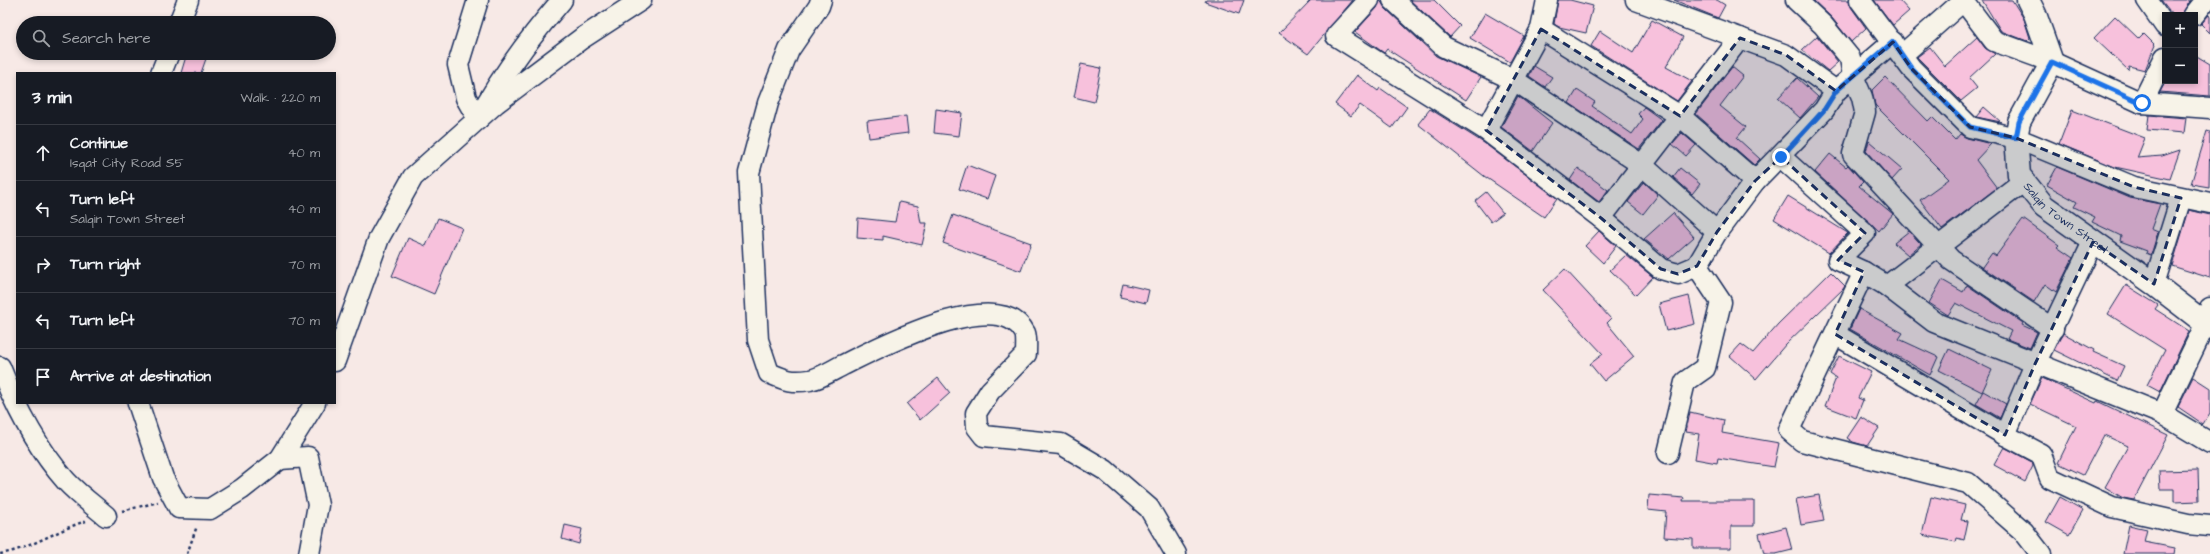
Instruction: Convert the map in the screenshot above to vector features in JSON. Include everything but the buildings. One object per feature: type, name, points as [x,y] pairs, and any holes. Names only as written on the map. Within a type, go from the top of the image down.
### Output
[{"type":"main road","points":[[2028,0],[2035,14],[2052,62]]},
{"type":"main road","name":"Salqin Town Street","points":[[2052,62],[2019,122],[2016,138],[2019,175],[2044,206],[2093,242],[2208,320]]},
{"type":"street","points":[[182,16],[188,0]]},
{"type":"street","points":[[478,0],[458,65],[461,87],[478,119]]},
{"type":"street","points":[[478,119],[494,90],[542,23],[562,0]]},
{"type":"street","points":[[336,358],[378,238],[414,177],[496,103],[581,39],[641,0]]},
{"type":"street","points":[[821,0],[819,6],[789,50],[768,103],[749,172],[758,340],[769,373],[789,382],[812,380],[914,332],[960,318],[994,313],[1015,321],[1025,334],[1026,354],[990,391],[976,413],[977,427],[984,436],[1061,444],[1105,470],[1148,508],[1176,554]]},
{"type":"street","points":[[1369,0],[1336,36],[1486,130],[1601,218],[1661,269],[1678,274],[1697,266],[1717,232],[1755,182],[1781,157],[1824,110],[1836,91],[1853,76],[1897,49],[1963,0],[1994,41],[2052,62],[2142,103],[2210,108]]},
{"type":"street","points":[[1393,0],[1444,47],[1514,80],[1642,165],[1717,232]]},
{"type":"street","points":[[1486,130],[1541,29],[1547,0]]},
{"type":"street","points":[[1636,0],[1786,55],[1836,91]]},
{"type":"street","points":[[1796,0],[1823,25],[1850,58],[1853,76],[1862,97],[1865,112],[1853,154],[1937,247],[1957,265],[2053,329]]},
{"type":"street","points":[[1860,0],[1911,68],[1970,127],[2016,138],[2134,187],[2210,203]]},
{"type":"street","points":[[2147,0],[2162,22]]},
{"type":"street","points":[[1541,29],[1680,116],[1755,182]]},
{"type":"street","points":[[1601,218],[1740,38]]},
{"type":"street","points":[[161,72],[166,60]]},
{"type":"street","points":[[2142,103],[2162,63]]},
{"type":"street","points":[[1781,157],[1865,233],[1838,260],[1864,272],[1887,286],[1934,322],[2162,414],[2210,443]]},
{"type":"street","points":[[1887,286],[2024,181]]},
{"type":"street","points":[[2154,284],[2181,198]]},
{"type":"street","points":[[2005,435],[2035,364],[2053,329],[2093,242]]},
{"type":"street","points":[[1668,453],[1685,382],[1705,368],[1721,302],[1697,266]]},
{"type":"street","points":[[1864,272],[1789,430],[1802,441],[1968,483],[2024,532],[2041,554]]},
{"type":"street","points":[[2162,414],[2208,320]]},
{"type":"street","points":[[1835,334],[2005,435],[2041,454],[2050,478],[2112,507],[2188,524],[2210,526]]},
{"type":"street","points":[[0,367],[12,397],[30,430],[62,475],[67,482],[106,516]]},
{"type":"street","points":[[138,404],[163,478],[179,508],[203,509],[210,509],[242,489],[280,459],[314,404]]},
{"type":"street","points":[[280,459],[308,457],[318,505],[309,554]]},
{"type":"path","points":[[186,554],[203,509]]},
{"type":"highlighted area","points":[[1541,29],[1680,116],[1740,38],[1786,55],[1836,91],[1893,42],[1911,68],[1970,127],[2016,138],[2134,187],[2181,198],[2154,284],[2093,242],[2035,364],[2005,435],[1835,334],[1864,272],[1838,260],[1865,233],[1781,157],[1755,181],[1717,232],[1697,266],[1678,274],[1661,269],[1601,218],[1486,130]]},
{"type":"route","points":[[1781,157],[1824,110],[1836,91],[1893,42],[1911,68],[1970,127],[2016,138],[2019,122],[2052,62],[2142,103]]}]
